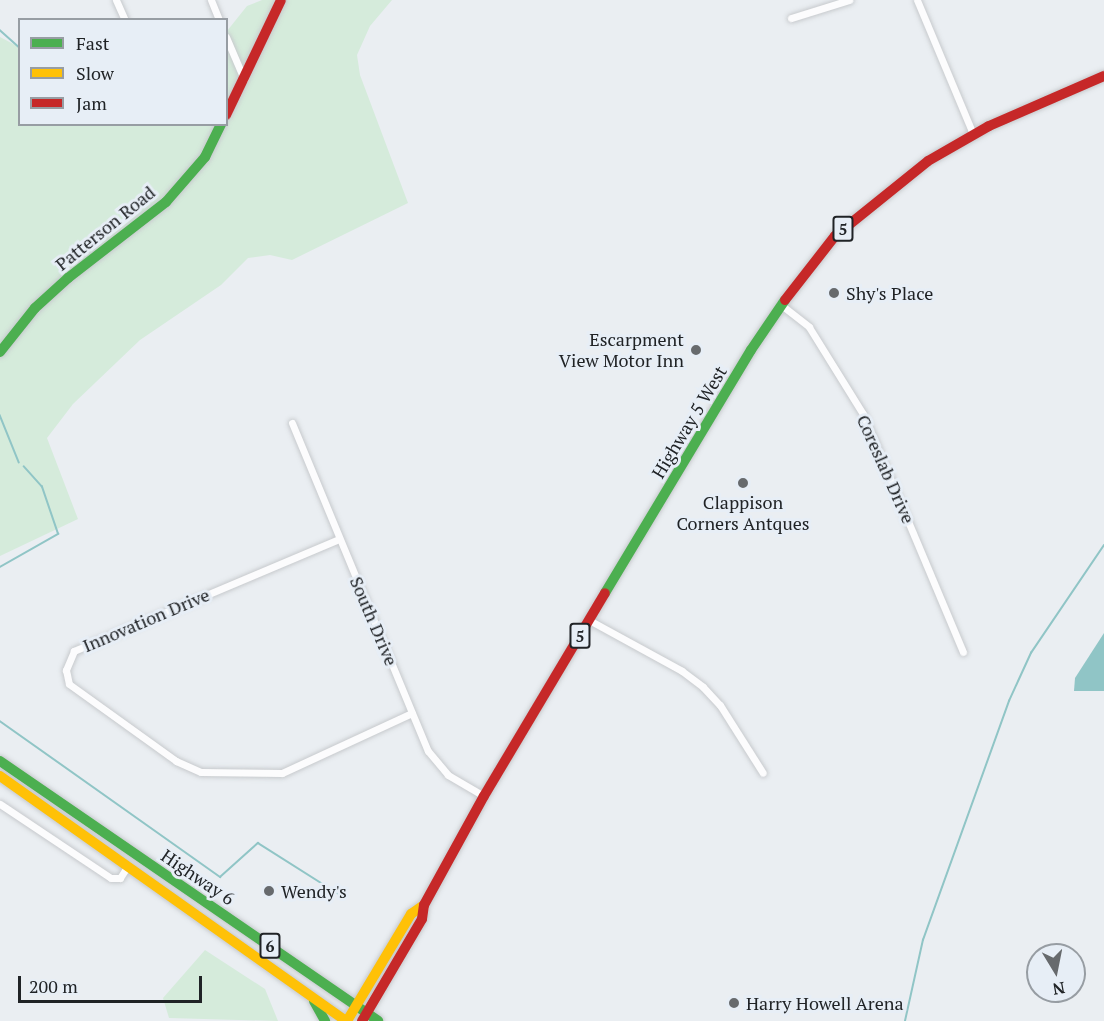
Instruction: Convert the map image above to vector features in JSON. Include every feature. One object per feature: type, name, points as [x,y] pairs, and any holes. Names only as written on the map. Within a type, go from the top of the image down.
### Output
[{"type":"main road","points":[[228,110],[245,80],[257,47],[281,0]]},
{"type":"main road","name":"Highway 5 West","points":[[364,1017],[422,920],[424,905],[484,796],[780,304],[835,236],[888,190],[973,134],[1104,76]]},
{"type":"main road","name":"Patterson Road","points":[[0,352],[35,308],[68,278],[166,202],[205,157],[220,126]]},
{"type":"main road","name":"Highway 6","points":[[0,761],[356,1006],[364,1017],[378,1021]]},
{"type":"main road","name":"Highway 6","points":[[0,776],[346,1021]]},
{"type":"main road","name":"Highway 5 West","points":[[356,1006],[411,914],[424,905]]},
{"type":"main road","points":[[309,994],[326,1021]]},
{"type":"main road","name":"5","points":[[346,1021],[356,1006]]},
{"type":"street","points":[[116,0],[124,18]]},
{"type":"street","points":[[211,0],[218,18]]},
{"type":"street","points":[[791,18],[849,0]]},
{"type":"street","points":[[917,0],[973,134]]},
{"type":"street","points":[[228,42],[245,80]]},
{"type":"street","name":"Coreslab Drive","points":[[780,304],[809,327],[863,414],[963,652]]},
{"type":"street","name":"South Drive","points":[[292,423],[435,764],[484,796]]},
{"type":"street","name":"Innovation Drive","points":[[339,539],[74,651],[66,670],[69,684],[176,761],[201,772],[282,773],[412,713]]},
{"type":"street","points":[[589,620],[666,661],[704,687],[720,705],[762,773]]},
{"type":"street","points":[[0,804],[111,878],[120,878],[128,865]]},
{"type":"street","points":[[141,874],[148,864]]},
{"type":"green space","points":[[262,0],[392,0],[370,26],[357,55],[360,75],[408,203],[292,260],[270,255],[248,258],[221,285],[140,340],[73,404],[47,438],[78,519],[0,556],[0,37],[18,46],[18,126],[228,126],[228,30],[247,6]]},
{"type":"green space","points":[[205,950],[265,989],[278,1021],[169,1018],[163,998]]},
{"type":"water","points":[[1104,633],[1104,691],[1074,691],[1075,678]]},
{"type":"waterway","points":[[0,30],[18,46]]},
{"type":"waterway","points":[[0,415],[19,462]]},
{"type":"waterway","points":[[0,567],[58,534],[42,487],[24,467]]},
{"type":"waterway","points":[[905,1021],[923,940],[1009,701],[1031,653],[1104,545]]},
{"type":"waterway","points":[[0,721],[220,877],[258,843],[345,898]]},
{"type":"traffic: fast","points":[[0,352],[35,308],[68,278],[166,202],[205,157],[220,126]]},
{"type":"traffic: fast","points":[[605,593],[751,350],[785,300]]},
{"type":"traffic: fast","points":[[0,761],[378,1021]]},
{"type":"traffic: fast","points":[[314,1001],[325,1021]]},
{"type":"traffic: slow","points":[[0,776],[346,1021]]},
{"type":"traffic: slow","points":[[347,1021],[411,914],[424,905]]},
{"type":"traffic: jam","points":[[228,111],[281,0]]},
{"type":"traffic: jam","points":[[785,300],[835,236],[928,161],[989,126],[1104,76]]},
{"type":"traffic: jam","points":[[362,1021],[422,919],[424,905],[484,796],[605,593]]},
{"type":"place","name":"Shy's Place","points":[[834,293]]},
{"type":"place","name":"Escarpment View Motor Inn","points":[[696,350]]},
{"type":"place","name":"Clappison Corners Antques","points":[[743,483]]},
{"type":"place","name":"Wendy's","points":[[269,891]]},
{"type":"place","name":"Harry Howell Arena","points":[[734,1003]]}]
